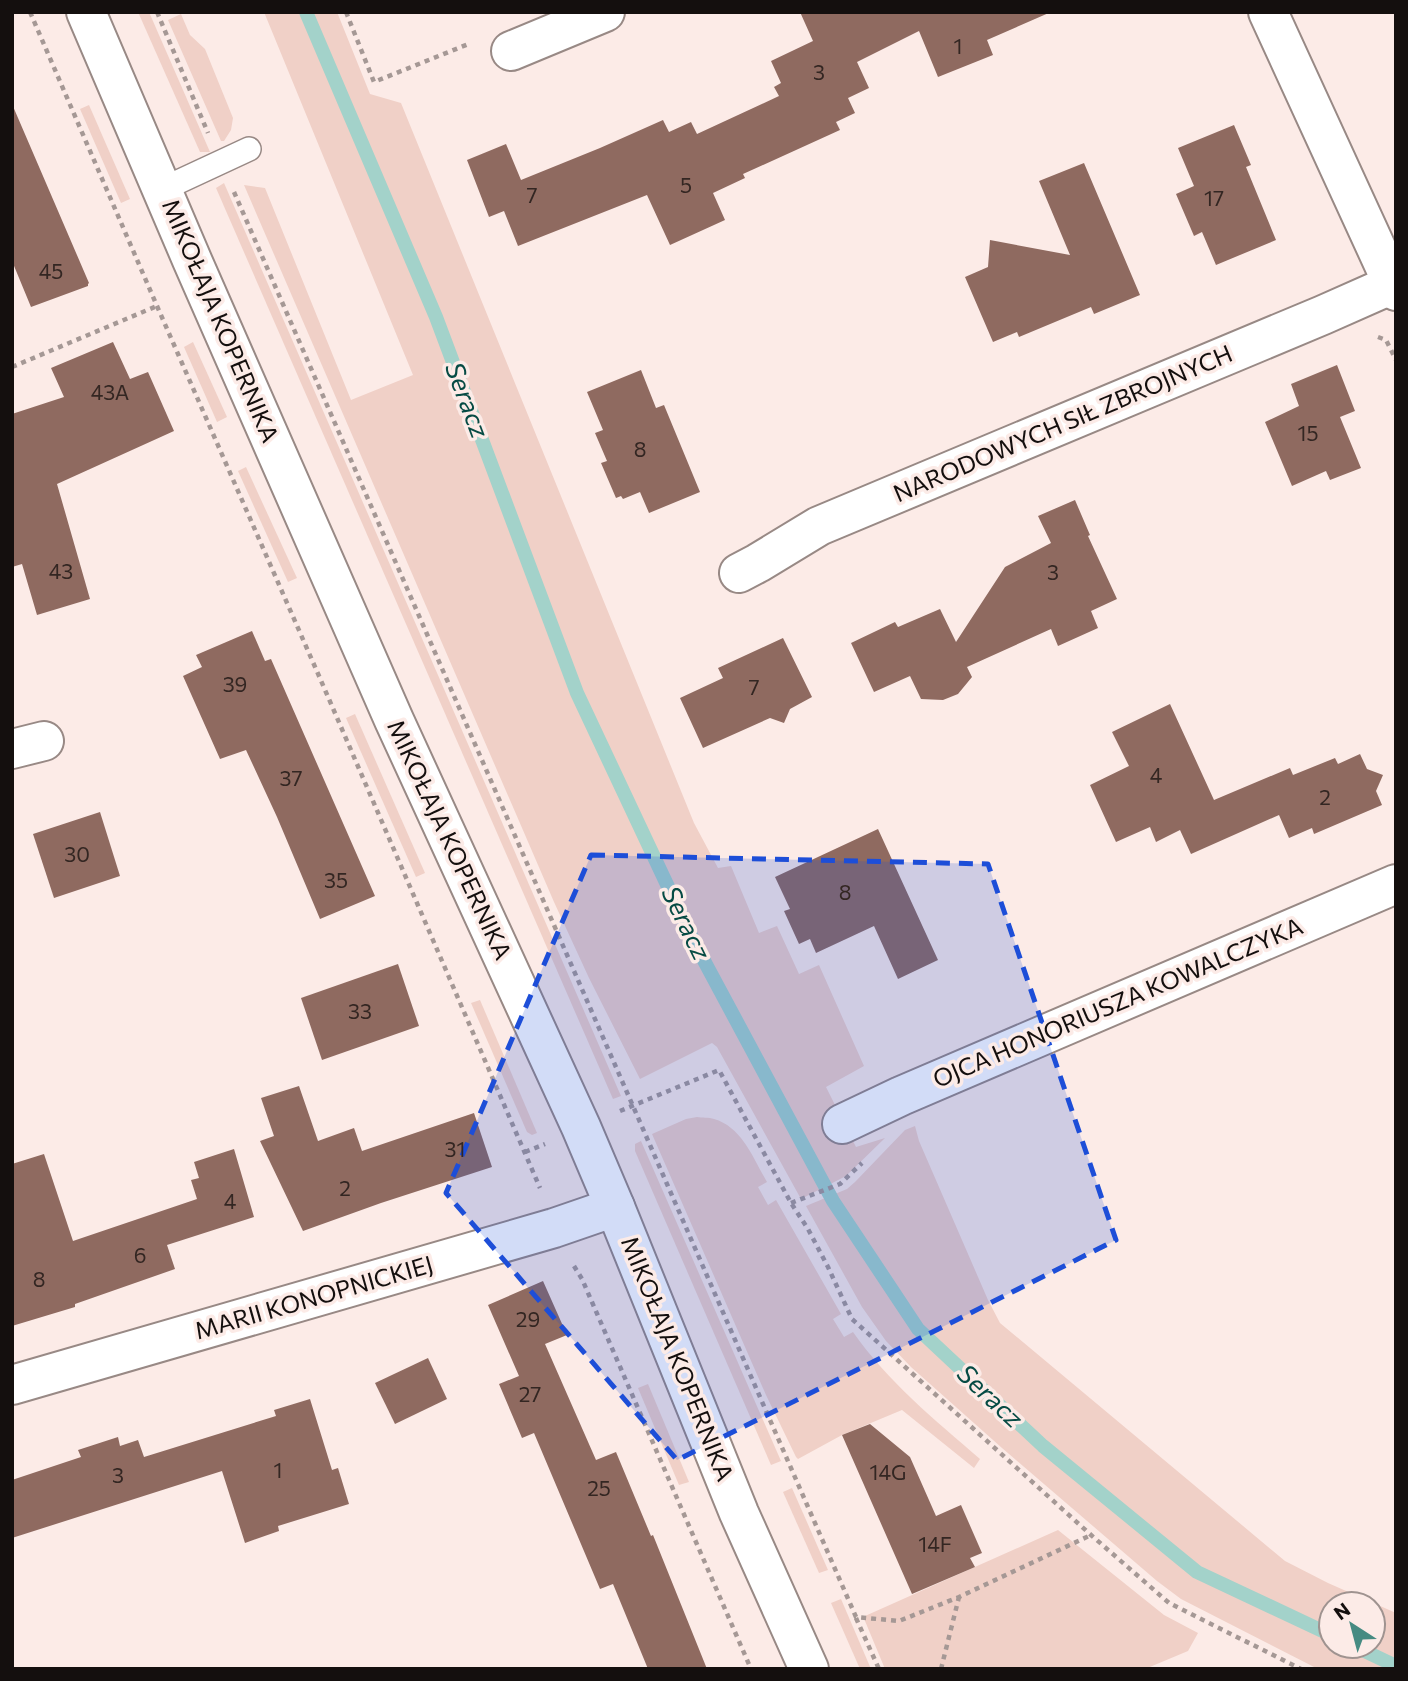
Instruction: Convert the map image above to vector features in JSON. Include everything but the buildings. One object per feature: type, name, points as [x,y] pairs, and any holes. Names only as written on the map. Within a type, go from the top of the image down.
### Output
[{"type":"street","name":"MIKOŁAJA KOPERNIKA","points":[[86,12],[394,720],[581,1127],[739,1513],[809,1669]]},
{"type":"street","points":[[511,51],[605,12]]},
{"type":"street","points":[[1268,12],[1394,288]]},
{"type":"street","name":"NARODOWYCH SIŁ ZBROJNYCH","points":[[739,573],[819,526],[1322,315],[1394,288]]},
{"type":"street","name":"OJCA HONORIUSZA KOWALCZYKA","points":[[842,1124],[901,1096],[1396,884]]},
{"type":"street","name":"MARII KONOPNICKIEJ","points":[[12,1385],[555,1228],[615,1207]]},
{"type":"lane","points":[[163,189],[249,149]]},
{"type":"path","points":[[30,12],[525,1152],[555,1228],[582,1279],[751,1669]]},
{"type":"path","points":[[346,12],[374,82],[473,42]]},
{"type":"path","points":[[158,13],[879,1669]]},
{"type":"path","points":[[12,367],[157,306]]},
{"type":"path","points":[[633,1105],[719,1070],[818,1248],[852,1319],[1168,1603],[1301,1669]]},
{"type":"path","points":[[791,1203],[840,1184]]},
{"type":"path","points":[[856,1617],[899,1621],[959,1597],[1091,1535]]},
{"type":"path","points":[[941,1669],[959,1597]]},
{"type":"highlighted area","points":[[591,855],[988,864],[1116,1240],[677,1460],[446,1193]]},
{"type":"shaded area","points":[[138,12],[149,12],[210,152],[200,152]]},
{"type":"shaded area","points":[[264,12],[337,12],[370,94],[401,103],[694,823],[718,868],[731,866],[759,933],[777,926],[799,974],[819,965],[864,1066],[826,1087],[856,1147],[885,1138],[846,1176],[801,1199],[717,1047],[712,1043],[640,1079],[554,902],[244,185],[265,188],[351,400],[413,375]]},
{"type":"shaded area","points":[[181,14],[190,35],[205,49],[233,118],[231,130],[224,141],[221,141],[168,20]]},
{"type":"shaded area","points":[[89,105],[130,199],[121,203],[80,109]]},
{"type":"shaded area","points":[[224,183],[621,1096],[613,1099],[216,188]]},
{"type":"shaded area","points":[[193,342],[227,417],[217,422],[184,347]]},
{"type":"shaded area","points":[[246,467],[297,578],[288,582],[238,471]]},
{"type":"shaded area","points":[[355,714],[425,873],[416,877],[346,718]]},
{"type":"shaded area","points":[[480,1000],[537,1133],[532,1135],[527,1132],[471,1003]]},
{"type":"shaded area","points":[[697,1117],[712,1118],[724,1123],[739,1136],[767,1182],[758,1187],[768,1205],[776,1200],[841,1314],[833,1319],[844,1337],[853,1332],[896,1384],[980,1459],[974,1468],[902,1410],[842,1435],[798,1459],[796,1457],[766,1395],[652,1134]]},
{"type":"shaded area","points":[[915,1126],[919,1141],[1000,1323],[1285,1561],[1344,1590],[1317,1590],[1317,1660],[1387,1660],[1387,1609],[1396,1613],[1396,1669],[1318,1669],[1181,1599],[1002,1448],[911,1367],[886,1341],[862,1307],[806,1206],[847,1189],[905,1130]]},
{"type":"shaded area","points":[[641,1141],[781,1461],[771,1465],[635,1151],[635,1144]]},
{"type":"shaded area","points":[[648,1384],[689,1482],[679,1485],[638,1388]]},
{"type":"shaded area","points":[[792,1488],[828,1570],[819,1573],[783,1492]]},
{"type":"shaded area","points":[[1058,1530],[1164,1615],[1198,1633],[1188,1651],[1145,1669],[885,1669],[865,1616]]},
{"type":"shaded area","points":[[841,1599],[871,1669],[860,1669],[831,1603]]},
{"type":"waterway","name":"Seracz","points":[[306,12],[436,317],[577,693],[694,942],[833,1201],[918,1329],[1043,1446],[1197,1572],[1317,1628]]},
{"type":"waterway","name":"Seracz","points":[[1383,1660],[1396,1666]]}]
